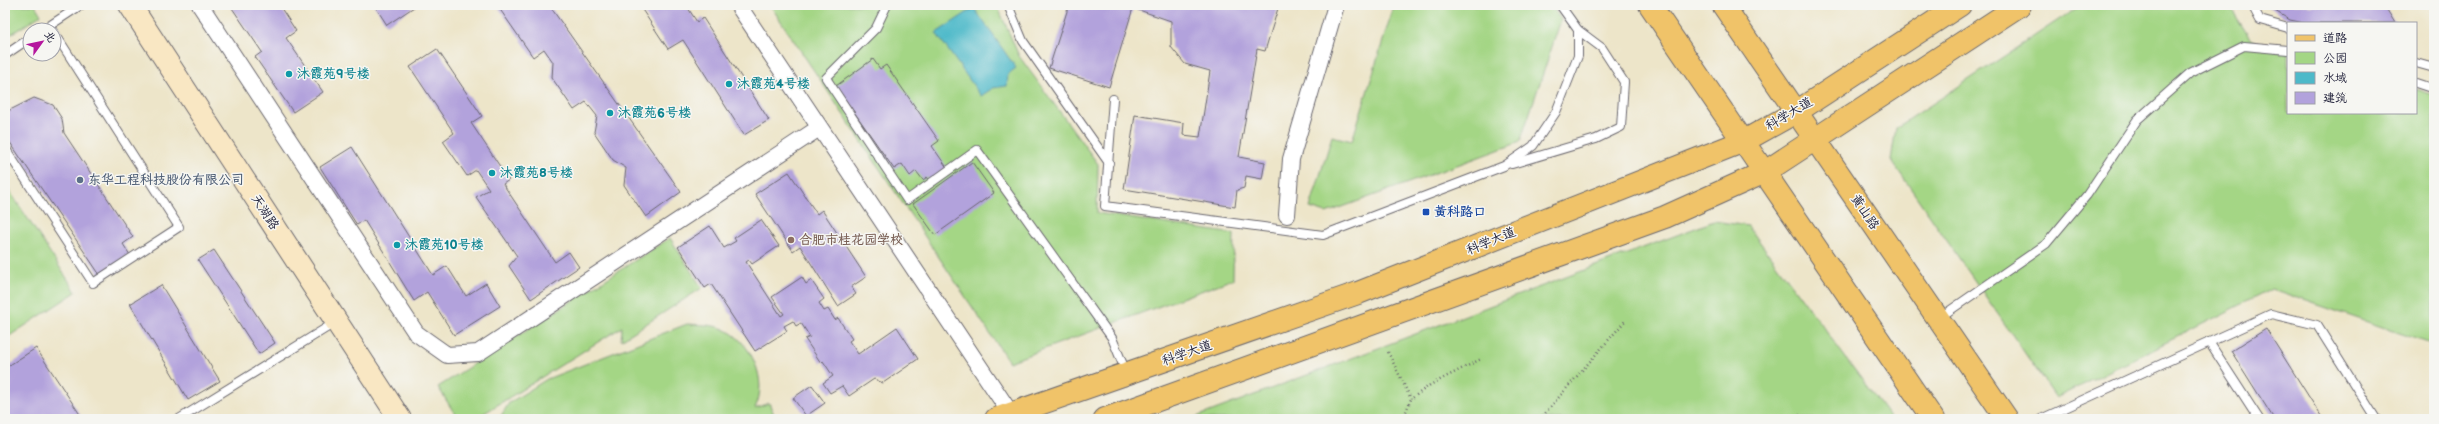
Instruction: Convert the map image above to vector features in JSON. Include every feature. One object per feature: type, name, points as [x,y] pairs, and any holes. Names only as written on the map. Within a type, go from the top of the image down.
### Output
[{"type":"main road","points":[[1650,5],[1933,419]]},
{"type":"main road","name":"黄山路","points":[[1723,5],[2007,419]]},
{"type":"main road","name":"科学大道","points":[[1003,416],[1358,293],[1744,141],[1796,112],[1960,5]]},
{"type":"main road","points":[[1105,419],[1665,217],[1765,172],[2020,5]]},
{"type":"street","name":"天湖路","points":[[130,5],[400,419]]},
{"type":"street","points":[[200,5],[416,333],[447,355],[478,353],[819,128]]},
{"type":"street","points":[[738,5],[819,128],[1003,416]]},
{"type":"street","points":[[1287,215],[1291,159],[1336,5]]},
{"type":"lane","points":[[59,22],[82,5]]},
{"type":"lane","points":[[887,5],[876,28],[826,78],[906,200],[977,150],[1112,338],[1126,374]]},
{"type":"lane","points":[[1008,5],[1023,41],[1108,163]]},
{"type":"lane","points":[[1113,99],[1105,206],[1323,235],[1504,166],[1596,139],[1621,127],[1624,82],[1602,48],[1578,30],[1560,5]]},
{"type":"lane","points":[[2252,5],[2260,20],[2287,28]]},
{"type":"lane","points":[[1504,166],[1533,146],[1556,112],[1578,56],[1578,30]]},
{"type":"lane","points":[[5,55],[22,43]]},
{"type":"lane","points":[[1938,319],[2046,244],[2087,195],[2137,120],[2190,73],[2244,46],[2287,50]]},
{"type":"lane","points":[[5,148],[93,283],[179,227],[62,47]]},
{"type":"lane","points":[[2417,63],[2434,68]]},
{"type":"lane","points":[[2417,83],[2434,89]]},
{"type":"lane","points":[[2041,419],[2271,314],[2317,325],[2376,419]]},
{"type":"lane","points":[[179,419],[337,322]]},
{"type":"lane","points":[[2209,342],[2259,419]]},
{"type":"path","points":[[1540,419],[1625,321]]},
{"type":"path","points":[[1388,352],[1411,399]]},
{"type":"path","points":[[1403,419],[1411,399],[1430,385],[1481,359]]},
{"type":"path","points":[[1792,419],[1802,414]]},
{"type":"green space","points":[[5,5],[35,5],[41,15],[30,22],[22,22],[22,27],[5,38]]},
{"type":"green space","points":[[770,5],[997,5],[1019,56],[1098,164],[1097,213],[1234,234],[1233,279],[1009,362]]},
{"type":"green space","points":[[1394,5],[1551,5],[1561,20],[1520,142],[1326,213],[1310,208],[1332,136],[1352,141]]},
{"type":"green space","points":[[2081,5],[2229,5],[2251,40],[2287,50],[2287,114],[2417,114],[2417,89],[2434,95],[2434,345],[2272,289],[2056,398],[1891,160],[1896,128]]},
{"type":"green space","points":[[5,184],[76,292],[5,339]]},
{"type":"green space","points":[[1714,221],[1748,226],[1891,419],[1191,419]]},
{"type":"green space","points":[[670,238],[702,288],[621,340],[622,327],[475,419],[458,419],[438,387]]},
{"type":"green space","points":[[687,324],[719,327],[734,335],[742,343],[755,363],[758,374],[760,386],[759,397],[755,408],[769,403],[776,419],[499,419],[509,403],[547,379]]},
{"type":"water","points":[[974,8],[1016,68],[1008,74],[1007,86],[993,88],[981,96],[936,33]]},
{"type":"building","name":"沐霞苑9号楼","points":[[230,5],[279,5],[296,31],[286,38],[323,92],[293,112],[255,57],[262,52]]},
{"type":"building","points":[[374,5],[417,5],[387,25]]},
{"type":"building","name":"沐霞苑6号楼","points":[[504,5],[549,5],[681,192],[646,217],[624,185],[626,168],[613,160],[594,132],[597,116],[586,102],[574,110],[552,78],[553,62],[544,49],[533,57],[499,8]]},
{"type":"building","name":"沐霞苑4号楼","points":[[639,5],[686,5],[697,22],[703,18],[769,120],[744,135],[683,40],[668,49]]},
{"type":"building","points":[[1069,5],[1279,5],[1265,51],[1257,49],[1239,157],[1265,162],[1262,179],[1246,176],[1244,188],[1237,190],[1235,207],[1124,189],[1135,115],[1184,123],[1183,135],[1200,137],[1210,71],[1185,64],[1171,47],[1171,21],[1133,8],[1109,87],[1049,68]]},
{"type":"building","points":[[2265,5],[2384,5],[2394,22],[2299,22],[2290,20]]},
{"type":"building","name":"沐霞苑8号楼","points":[[437,49],[482,116],[471,123],[509,180],[503,184],[555,262],[569,252],[579,267],[531,299],[509,266],[517,256],[476,197],[489,189],[476,170],[467,176],[443,141],[454,133],[410,67]]},
{"type":"building","points":[[873,59],[880,69],[886,65],[939,141],[932,146],[948,169],[931,182],[927,177],[923,180],[916,171],[910,176],[902,164],[894,169],[836,86]]},
{"type":"building","points":[[34,98],[53,105],[62,119],[64,133],[133,237],[123,244],[130,255],[100,275],[5,135],[6,112]]},
{"type":"building","name":"沐霞苑10号楼","points":[[352,147],[433,275],[447,266],[466,296],[486,283],[500,306],[454,335],[427,292],[414,301],[364,220],[357,225],[320,167]]},
{"type":"building","points":[[972,162],[994,193],[935,235],[913,204]]},
{"type":"building","points":[[789,172],[817,214],[822,210],[866,277],[851,287],[856,294],[838,306],[800,246],[793,251],[755,194]]},
{"type":"building","points":[[761,220],[779,246],[752,264],[749,260],[746,262],[781,316],[784,314],[772,297],[802,277],[806,284],[811,280],[824,299],[819,303],[824,311],[828,309],[835,320],[838,318],[852,339],[849,341],[858,354],[897,327],[918,359],[883,383],[874,379],[849,396],[842,386],[830,393],[823,383],[833,376],[823,361],[821,363],[805,339],[810,337],[801,323],[796,326],[793,321],[784,326],[787,331],[755,351],[711,284],[705,288],[678,247],[710,226],[724,248],[736,241],[734,238]]},
{"type":"building","points":[[214,250],[275,343],[259,354],[198,260]]},
{"type":"building","points":[[161,285],[220,381],[188,400],[130,304]]},
{"type":"building","points":[[2266,329],[2323,419],[2274,419],[2231,351]]},
{"type":"building","points":[[36,348],[83,419],[5,419],[5,368]]},
{"type":"building","points":[[812,385],[825,403],[806,416],[793,398]]},
{"type":"place","name":"沐霞苑9号楼","points":[[289,74]]},
{"type":"place","name":"沐霞苑4号楼","points":[[729,84]]},
{"type":"place","name":"沐霞苑6号楼","points":[[610,113]]},
{"type":"place","name":"沐霞苑8号楼","points":[[492,173]]},
{"type":"place","name":"东华工程科技股份有限公司","points":[[80,180]]},
{"type":"place","name":"黄科路口","points":[[1426,212]]},
{"type":"place","name":"合肥市桂花园学校","points":[[791,240]]},
{"type":"place","name":"沐霞苑10号楼","points":[[397,245]]}]
